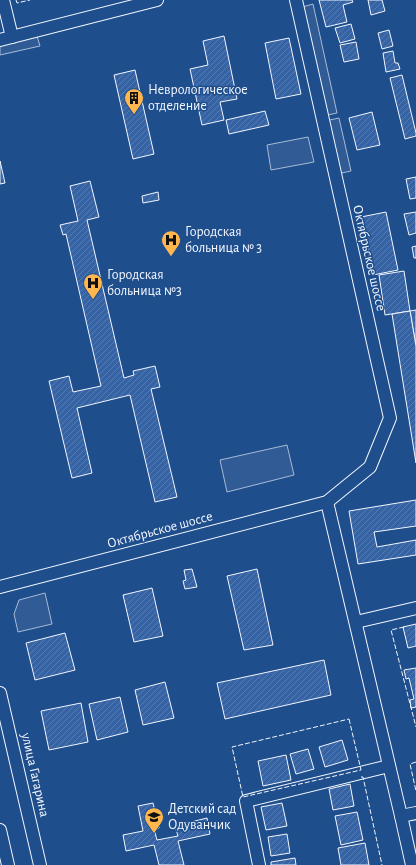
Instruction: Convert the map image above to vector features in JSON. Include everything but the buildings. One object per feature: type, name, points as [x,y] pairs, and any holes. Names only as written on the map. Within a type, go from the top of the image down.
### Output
[{"type":"street","points":[[3,0],[6,39],[131,3],[157,0]]},
{"type":"street","name":"Октябрьское шоссе","points":[[0,587],[327,502],[370,467],[390,418],[296,0]]},
{"type":"street","points":[[327,502],[412,865]]},
{"type":"street","points":[[356,622],[416,608]]},
{"type":"street","name":"улица Гагарина","points":[[0,693],[40,865]]},
{"type":"street","points":[[259,865],[246,801],[389,766]]},
{"type":"street","points":[[401,816],[416,813]]},
{"type":"street","points":[[0,830],[8,865]]},
{"type":"shaded area","points":[[313,4],[337,113],[323,116],[299,8]]},
{"type":"shaded area","points":[[37,36],[40,46],[0,55],[0,45]]},
{"type":"shaded area","points":[[339,118],[351,171],[337,174],[325,121]]},
{"type":"shaded area","points":[[308,137],[314,162],[271,170],[267,145]]},
{"type":"shaded area","points":[[287,445],[294,475],[227,492],[220,460]]},
{"type":"shaded area","points":[[45,593],[52,624],[18,632],[14,614],[19,600]]},
{"type":"fence","points":[[16,0],[17,3],[30,0]]},
{"type":"fence","points":[[404,627],[391,630],[416,727]]},
{"type":"fence","points":[[349,719],[361,770],[243,797],[232,747],[349,719]]},
{"type":"fence","points":[[416,762],[410,764],[416,791]]},
{"type":"fence","points":[[361,777],[363,777],[382,865]]},
{"type":"place","name":"Неврологическое отделение","points":[[134,115]]},
{"type":"place","name":"Городская больница № 3","points":[[171,257]]},
{"type":"place","name":"Городская больница №3","points":[[93,300]]},
{"type":"place","name":"Детский сад Одуванчик","points":[[154,834]]}]
